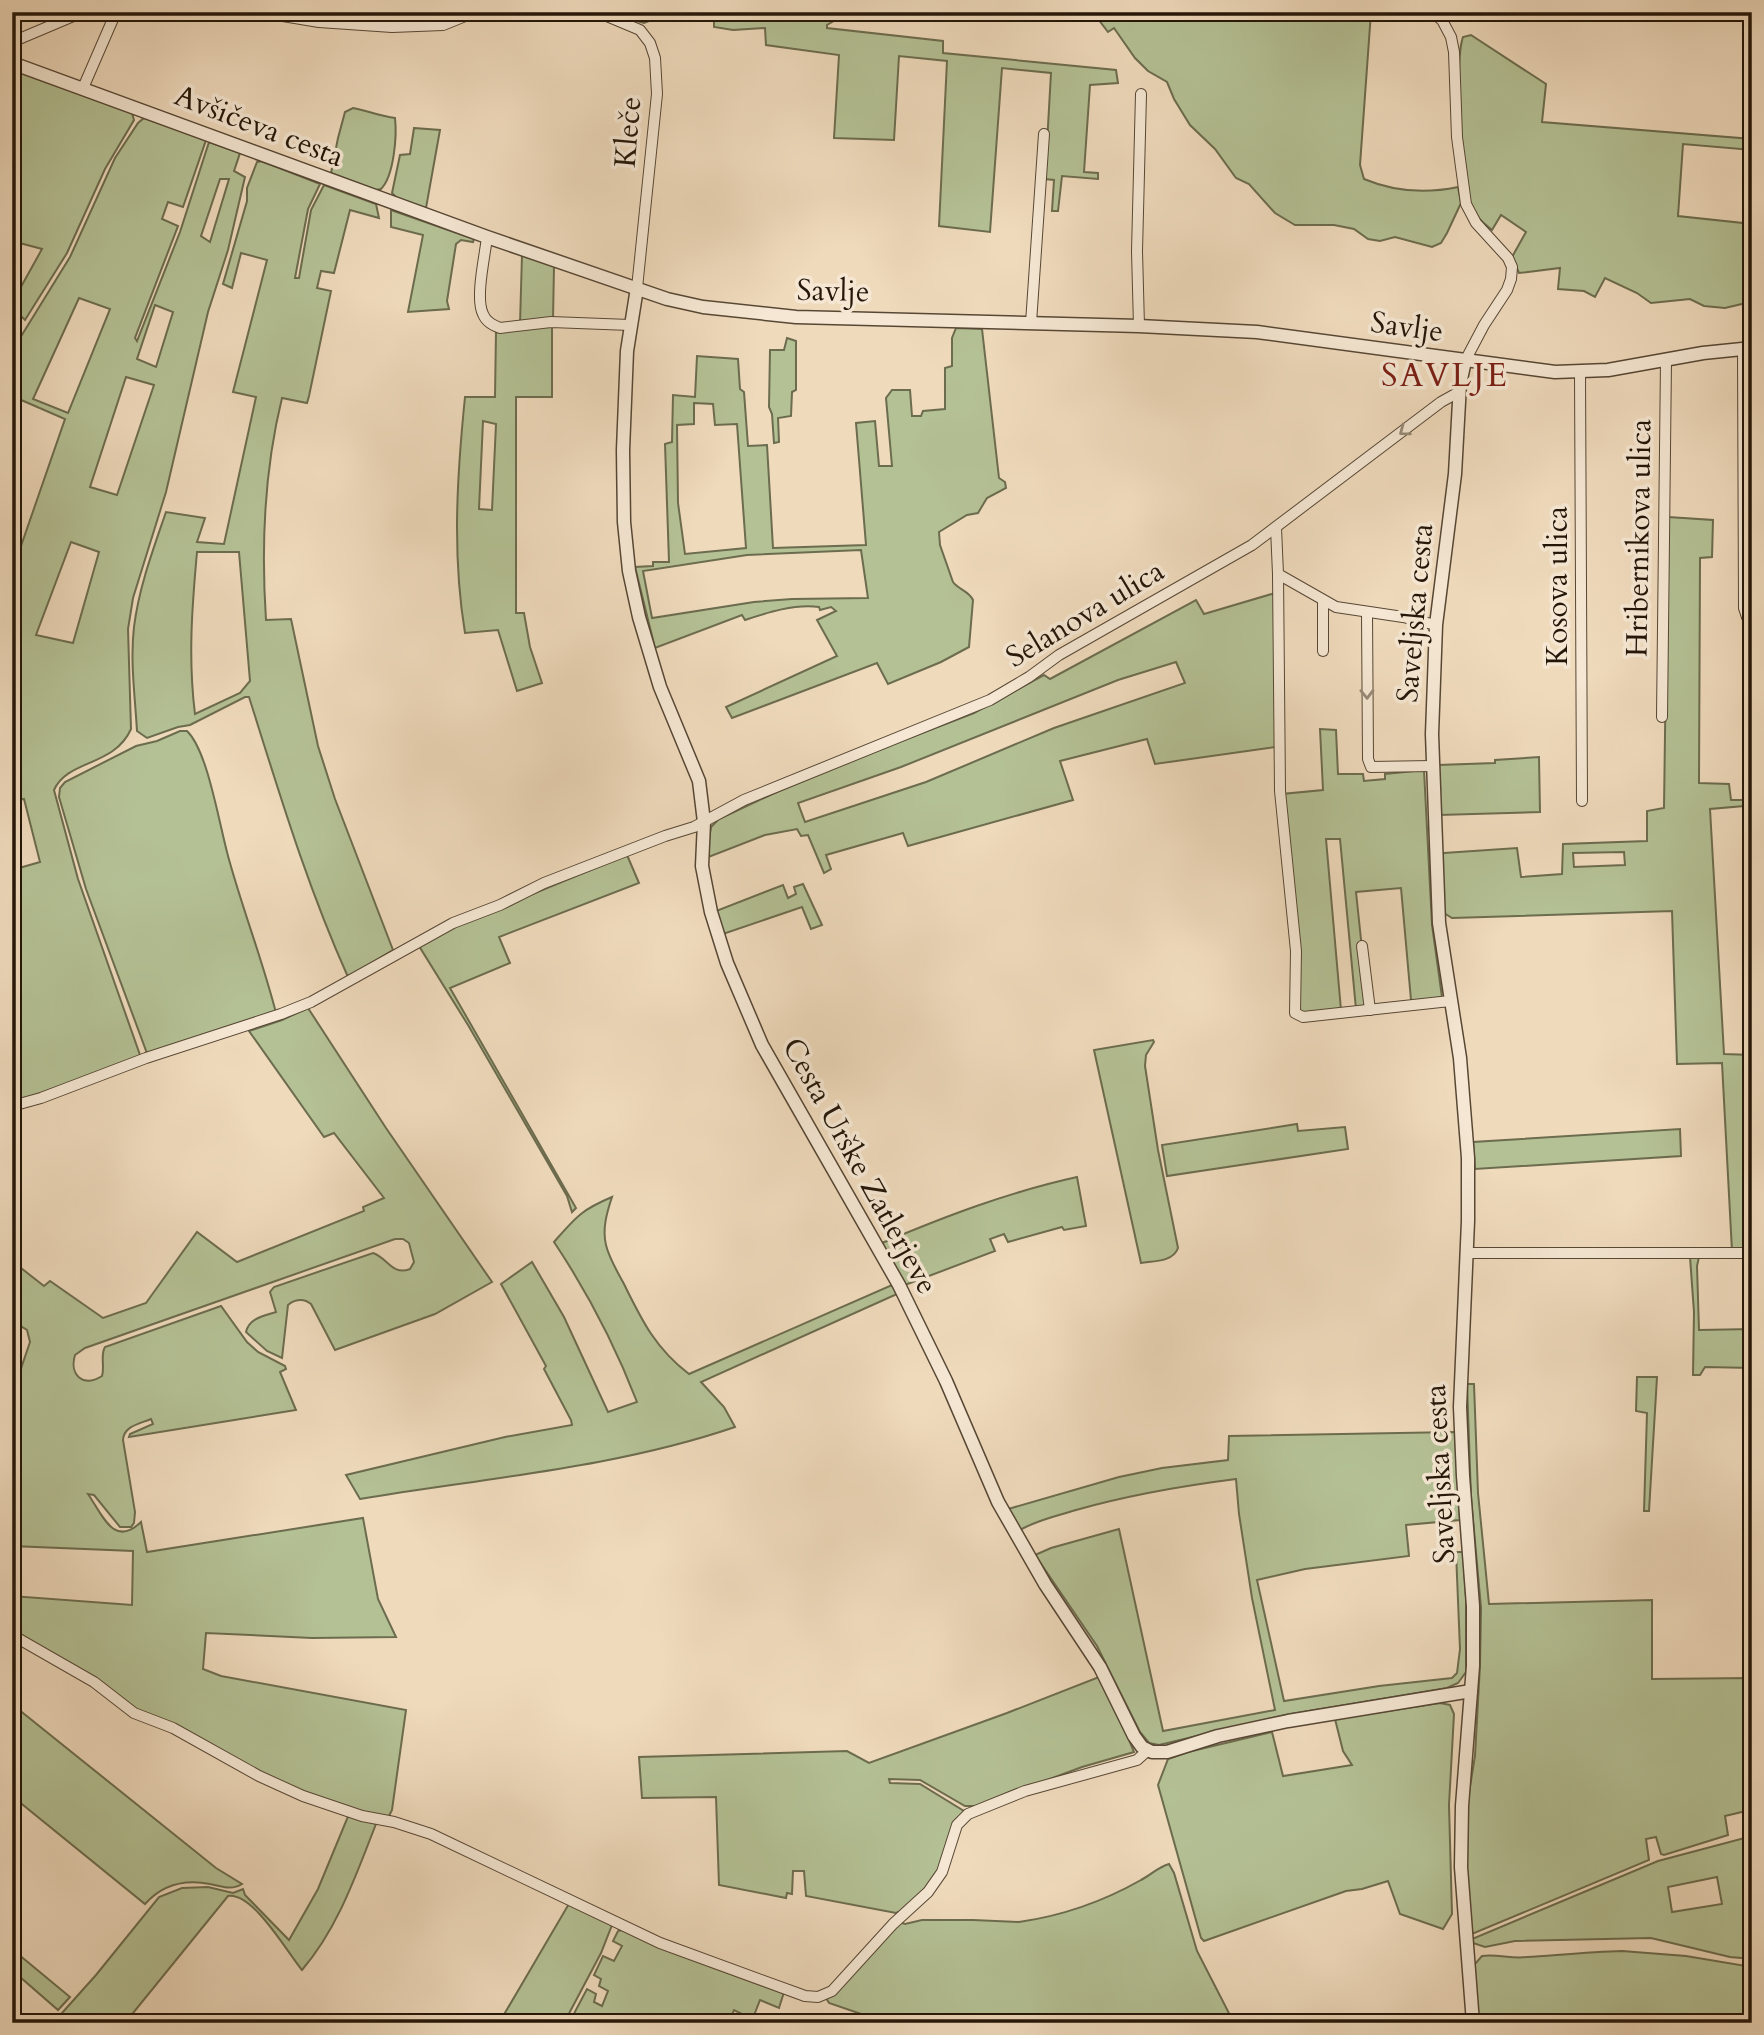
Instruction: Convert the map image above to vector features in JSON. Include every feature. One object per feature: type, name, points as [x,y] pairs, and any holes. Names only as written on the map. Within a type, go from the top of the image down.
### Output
[{"type":"street","points":[[12,42],[83,12]]},
{"type":"street","points":[[83,88],[116,12]]},
{"type":"street","points":[[260,12],[319,22],[427,27],[443,25],[475,12]]},
{"type":"street","name":"Kleče","points":[[597,12],[639,30],[650,43],[655,58],[657,94],[637,288]]},
{"type":"street","name":"Saveljska cesta","points":[[1433,12],[1442,20],[1451,37],[1454,52],[1457,137],[1466,204],[1476,223],[1508,258],[1512,267],[1507,290],[1483,325],[1461,375],[1455,474],[1436,625],[1433,680],[1432,766],[1439,923],[1460,1058],[1466,1124],[1467,1253],[1460,1407],[1474,1605],[1471,1691],[1462,1797],[1461,1867],[1474,2023]]},
{"type":"street","name":"Avšičeva cesta","points":[[12,63],[487,237],[637,288]]},
{"type":"street","points":[[1139,326],[1137,251],[1142,94]]},
{"type":"street","points":[[1031,323],[1044,134]]},
{"type":"street","points":[[487,237],[480,302],[483,316],[493,325],[500,328],[579,322],[629,325]]},
{"type":"street","name":"Savlje","points":[[637,288],[688,304],[756,314],[1257,332],[1541,371],[1580,372],[1631,367],[1747,348]]},
{"type":"street","name":"Cesta Urške Zatlerjeve","points":[[637,288],[626,351],[623,487],[629,570],[639,617],[660,687],[699,781],[704,822],[702,866],[710,912],[727,963],[762,1045],[899,1285],[946,1381],[998,1502],[1045,1584],[1109,1683],[1137,1742],[1147,1751]]},
{"type":"street","points":[[1747,348],[1744,608],[1749,620]]},
{"type":"street","name":"Hribernikova ulica","points":[[1662,717],[1666,360]]},
{"type":"street","name":"Kosova ulica","points":[[1580,372],[1582,801]]},
{"type":"street","name":"Selanova ulica","points":[[12,1106],[311,1002],[453,923],[500,905],[544,883],[704,822],[757,795],[989,700],[1029,677],[1059,655],[1252,545],[1441,402],[1460,392]]},
{"type":"street","points":[[1276,528],[1279,765],[1296,951],[1294,1013],[1303,1017],[1450,1002]]},
{"type":"street","name":"Saveljska cesta","points":[[1278,574],[1336,607],[1436,625]]},
{"type":"street","points":[[1323,601],[1323,651]]},
{"type":"street","points":[[1367,613],[1368,759],[1371,767],[1432,766]]},
{"type":"street","points":[[1362,946],[1370,1010]]},
{"type":"street","points":[[1467,1253],[1752,1253]]},
{"type":"street","points":[[12,1635],[94,1682],[134,1713],[173,1728],[259,1776],[374,1820],[394,1822],[431,1834],[660,1943],[805,1996],[818,1997],[832,1991],[893,1924],[929,1892],[942,1872],[957,1825],[968,1814],[1025,1791],[1137,1760],[1147,1751],[1162,1753],[1218,1736],[1287,1721],[1471,1691]]},
{"type":"green space","points":[[604,12],[849,12],[827,25],[827,28],[943,41],[943,53],[1116,70],[1118,83],[1090,85],[1084,172],[1098,173],[1098,179],[1062,176],[1058,211],[1052,211],[1054,180],[1045,179],[1051,73],[1002,68],[990,232],[939,226],[947,61],[899,56],[894,140],[834,138],[839,55],[766,45],[765,28],[733,30],[714,27],[714,20],[657,18],[644,23]]},
{"type":"green space","points":[[1028,12],[1371,12],[1360,165],[1364,179],[1387,187],[1410,190],[1434,191],[1458,187],[1461,203],[1447,233],[1441,243],[1432,247],[1395,237],[1380,241],[1368,239],[1354,229],[1334,225],[1295,225],[1275,213],[1249,184],[1236,178],[1215,149],[1190,125],[1167,82],[1148,71],[1135,58],[1114,28],[1108,32],[1098,19]]},
{"type":"green space","points":[[1471,35],[1546,84],[1542,122],[1752,139],[1752,150],[1683,144],[1678,216],[1752,224],[1752,299],[1725,308],[1704,306],[1690,299],[1651,303],[1637,293],[1605,278],[1595,297],[1584,291],[1558,289],[1560,268],[1519,273],[1512,257],[1526,232],[1501,215],[1492,230],[1475,213],[1467,192],[1461,148],[1459,71],[1463,37]]},
{"type":"green space","points":[[12,70],[132,113],[134,120],[105,169],[67,253],[25,320],[18,313],[12,323],[12,303],[42,249],[12,241]]},
{"type":"green space","points":[[353,108],[395,118],[392,166],[381,189],[376,190],[331,173],[345,112]]},
{"type":"green space","points":[[144,118],[206,140],[183,207],[168,202],[162,219],[178,226],[135,338],[137,341],[180,232],[209,142],[240,153],[234,171],[245,177],[228,250],[208,312],[166,492],[133,598],[128,629],[131,729],[114,750],[70,773],[54,790],[78,879],[140,1055],[139,1058],[18,1101],[12,1085],[12,870],[40,862],[24,799],[12,801],[12,572],[65,419],[12,396],[12,351],[70,257],[115,158]],"holes":[[[220,179],[229,179],[210,242],[201,236]],[[79,298],[110,309],[68,413],[33,399]],[[155,305],[173,312],[156,367],[137,359]],[[126,377],[154,385],[117,495],[90,487]],[[71,542],[99,552],[73,643],[36,635]]]},
{"type":"green space","points":[[414,128],[440,130],[426,208],[398,199],[392,193],[400,155],[410,154]]},
{"type":"green space","points":[[262,161],[320,184],[308,209],[295,278],[299,278],[311,210],[324,185],[376,204],[379,218],[350,210],[334,273],[321,271],[317,288],[331,291],[309,396],[307,403],[282,398],[271,453],[265,508],[266,620],[291,619],[318,746],[335,799],[393,950],[348,977],[307,873],[249,697],[190,725],[147,738],[137,731],[133,666],[134,627],[143,583],[166,512],[205,518],[197,542],[224,544],[256,397],[233,392],[267,260],[241,253],[232,288],[223,284],[247,201],[247,188],[257,162]],"holes":[[[197,552],[239,552],[250,681],[240,693],[195,714],[191,653]]]},
{"type":"green space","points":[[391,210],[474,239],[473,242],[461,240],[456,244],[447,301],[449,309],[408,312],[423,235],[391,227]]},
{"type":"green space","points":[[522,255],[554,266],[553,320],[520,324]]},
{"type":"green space","points":[[552,325],[552,397],[516,397],[516,613],[524,613],[530,647],[542,683],[517,691],[498,630],[465,633],[458,574],[458,486],[465,397],[495,397],[496,332]],"holes":[[[483,421],[496,424],[492,510],[479,509]]]},
{"type":"green space","points":[[956,328],[982,329],[999,478],[1005,482],[1006,488],[987,498],[978,513],[967,515],[939,532],[940,545],[953,582],[973,600],[969,647],[888,684],[877,663],[732,718],[726,707],[837,656],[817,620],[836,611],[831,607],[820,610],[819,607],[800,607],[745,620],[742,615],[655,648],[635,567],[653,566],[653,562],[669,562],[665,444],[672,442],[673,395],[695,397],[697,356],[738,359],[740,389],[744,392],[748,446],[767,445],[773,548],[866,545],[856,423],[875,421],[879,466],[892,466],[886,398],[892,390],[910,390],[912,416],[921,416],[923,411],[945,409],[945,368],[952,366],[952,338]],"holes":[[[694,403],[713,404],[715,425],[737,424],[746,548],[685,554],[678,503],[677,425],[694,424]],[[861,550],[868,598],[754,602],[652,618],[643,571],[747,555]]]},
{"type":"green space","points":[[787,338],[796,341],[796,390],[792,392],[791,416],[778,418],[779,442],[774,443],[769,407],[770,350],[784,350]]},
{"type":"green space","points":[[1668,517],[1713,520],[1712,557],[1700,558],[1699,783],[1729,784],[1731,800],[1743,800],[1744,806],[1710,809],[1724,1054],[1752,1055],[1752,1250],[1732,1251],[1722,1063],[1677,1064],[1672,911],[1452,918],[1444,913],[1440,856],[1444,853],[1517,848],[1521,877],[1562,874],[1563,844],[1647,841],[1647,811],[1664,808]],"holes":[[[1624,852],[1625,865],[1574,867],[1573,853]]]},
{"type":"green space","points":[[1275,593],[1276,747],[1155,764],[1147,739],[1060,761],[1073,800],[908,846],[903,833],[826,855],[831,869],[824,873],[808,835],[801,836],[797,829],[765,835],[706,858],[711,827],[719,819],[811,776],[974,713],[1044,675],[1050,679],[1196,600],[1204,614]],"holes":[[[1176,662],[1185,683],[1054,728],[926,782],[805,822],[798,803],[901,767],[1118,680]]]},
{"type":"green space","points":[[1320,729],[1336,730],[1338,774],[1363,774],[1364,781],[1385,779],[1385,774],[1424,770],[1432,925],[1442,997],[1416,1002],[1411,1000],[1401,888],[1356,892],[1368,1006],[1356,1009],[1340,839],[1326,839],[1341,1010],[1298,1013],[1282,794],[1323,790]]},
{"type":"green space","points":[[187,731],[202,756],[230,863],[276,1013],[148,1056],[86,889],[59,797],[60,788],[65,782],[136,746]]},
{"type":"green space","points":[[1539,757],[1540,812],[1439,815],[1438,765],[1495,763],[1495,760]]},
{"type":"green space","points":[[627,855],[639,883],[499,937],[510,963],[450,988],[576,1208],[572,1212],[567,1196],[419,946],[455,926]]},
{"type":"green space","points":[[803,884],[822,925],[811,929],[802,907],[723,934],[716,911],[783,885],[788,898],[796,894],[794,887]]},
{"type":"green space","points":[[308,1008],[386,1128],[492,1282],[435,1314],[335,1350],[311,1304],[302,1300],[288,1305],[282,1358],[267,1351],[246,1332],[254,1321],[276,1312],[270,1292],[274,1287],[373,1253],[394,1268],[404,1271],[410,1269],[414,1262],[409,1243],[403,1239],[395,1239],[85,1348],[75,1355],[74,1368],[79,1378],[89,1381],[95,1379],[102,1376],[105,1347],[221,1306],[247,1342],[258,1352],[285,1366],[286,1369],[280,1372],[296,1410],[129,1437],[130,1434],[153,1424],[151,1419],[126,1432],[123,1440],[135,1512],[131,1527],[120,1527],[94,1495],[88,1494],[104,1519],[116,1530],[123,1532],[141,1522],[147,1552],[363,1518],[378,1599],[396,1637],[312,1638],[206,1633],[203,1669],[221,1676],[406,1710],[392,1810],[389,1816],[381,1819],[288,1787],[141,1712],[12,1631],[12,1596],[132,1605],[133,1551],[12,1546],[12,1395],[30,1342],[27,1330],[12,1321],[12,1261],[44,1286],[50,1281],[103,1318],[146,1303],[197,1232],[237,1262],[364,1211],[363,1207],[384,1198],[334,1133],[324,1137],[249,1031]]},
{"type":"green space","points":[[1153,1040],[1146,1055],[1145,1066],[1158,1150],[1178,1248],[1176,1253],[1168,1258],[1141,1263],[1094,1050]]},
{"type":"green space","points":[[1297,1124],[1298,1131],[1345,1127],[1348,1149],[1167,1176],[1162,1145]]},
{"type":"green space","points":[[1680,1129],[1681,1156],[1475,1169],[1473,1142]]},
{"type":"green space","points":[[1077,1177],[1086,1226],[1064,1230],[1062,1227],[1008,1242],[1004,1234],[990,1239],[995,1251],[905,1285],[882,1243],[978,1205]]},
{"type":"green space","points":[[612,1197],[605,1233],[611,1260],[651,1334],[667,1355],[689,1374],[892,1285],[897,1294],[701,1382],[724,1407],[735,1427],[643,1453],[597,1462],[360,1499],[346,1475],[505,1437],[572,1425],[544,1369],[546,1366],[501,1284],[532,1262],[564,1317],[608,1412],[637,1402],[600,1320],[554,1242],[580,1215]]},
{"type":"green space","points":[[1690,1257],[1699,1257],[1699,1330],[1752,1329],[1752,1368],[1705,1367],[1700,1375],[1693,1375],[1694,1312]]},
{"type":"green space","points":[[1637,1377],[1657,1377],[1649,1511],[1644,1511],[1647,1413],[1636,1411]]},
{"type":"green space","points":[[1467,1384],[1474,1384],[1478,1493],[1489,1604],[1652,1600],[1652,1679],[1752,1678],[1752,1829],[1746,1811],[1725,1816],[1728,1835],[1664,1855],[1661,1854],[1656,1837],[1646,1839],[1649,1860],[1472,1934],[1466,1867],[1466,1811],[1475,1756],[1481,1608],[1471,1497]]},
{"type":"green space","points":[[1455,1432],[1460,1520],[1406,1525],[1409,1556],[1305,1569],[1257,1580],[1284,1701],[1452,1678],[1457,1673],[1460,1649],[1456,1552],[1463,1552],[1466,1672],[1458,1683],[1447,1688],[1285,1715],[1159,1745],[1149,1743],[1140,1732],[1097,1646],[1035,1555],[1119,1529],[1163,1731],[1275,1710],[1252,1598],[1236,1479],[1116,1500],[1047,1519],[1020,1530],[1008,1509],[1119,1477],[1162,1468],[1228,1460],[1229,1436]]},
{"type":"green space","points":[[1099,1677],[1134,1752],[1082,1767],[977,1806],[965,1806],[920,1780],[889,1779],[890,1783],[920,1784],[964,1811],[958,1820],[938,1876],[903,1910],[896,1913],[806,1896],[804,1871],[793,1871],[792,1894],[787,1893],[786,1898],[719,1885],[716,1797],[642,1798],[639,1757],[847,1751],[869,1763]]},
{"type":"green space","points":[[1440,1703],[1450,1705],[1454,1714],[1449,1805],[1452,1914],[1443,1929],[1400,1914],[1388,1881],[1346,1891],[1204,1941],[1201,1938],[1158,1785],[1168,1759],[1272,1732],[1283,1776],[1352,1765],[1343,1751],[1335,1719]]},
{"type":"green space","points":[[18,1709],[216,1868],[242,1884],[230,1888],[183,1883],[166,1888],[145,1904],[12,1796],[12,1717]]},
{"type":"green space","points":[[349,1814],[376,1824],[336,1919],[302,1970],[279,1938],[248,1903],[238,1897],[228,1896],[125,2023],[53,2023],[159,1897],[182,1888],[208,1887],[233,1893],[243,1889],[245,1895],[289,1940],[318,1889]]},
{"type":"green space","points":[[1752,1836],[1752,1959],[1730,1957],[1651,1938],[1515,1941],[1485,1947],[1473,1943],[1472,1939],[1658,1861]],"holes":[[[1717,1877],[1722,1904],[1672,1912],[1668,1887]]]},
{"type":"green space","points":[[1169,1864],[1197,1951],[1234,2023],[866,2023],[867,2016],[829,2003],[826,1998],[899,1922],[1019,1922],[1035,1919],[1097,1901],[1127,1888]]},
{"type":"green space","points":[[570,1902],[612,1925],[601,1953],[564,2023],[499,2023]]},
{"type":"green space","points":[[622,1930],[784,1992],[779,2008],[760,2000],[751,2023],[740,2023],[744,2015],[734,2010],[730,2019],[738,2023],[569,2023],[587,1989],[596,1994],[594,2002],[602,2006],[608,1991],[599,1986],[601,1979],[594,1975],[603,1956],[614,1961],[622,1946],[613,1941],[618,1931]]},
{"type":"green space","points":[[12,1949],[70,1997],[58,2010],[12,1970]]},
{"type":"green space","points":[[1622,1951],[1686,1956],[1752,1967],[1752,2023],[1478,2023],[1474,1965],[1482,1956],[1521,1957]]},
{"type":"district","name":"SAVLJE","points":[[1445,375]]}]
